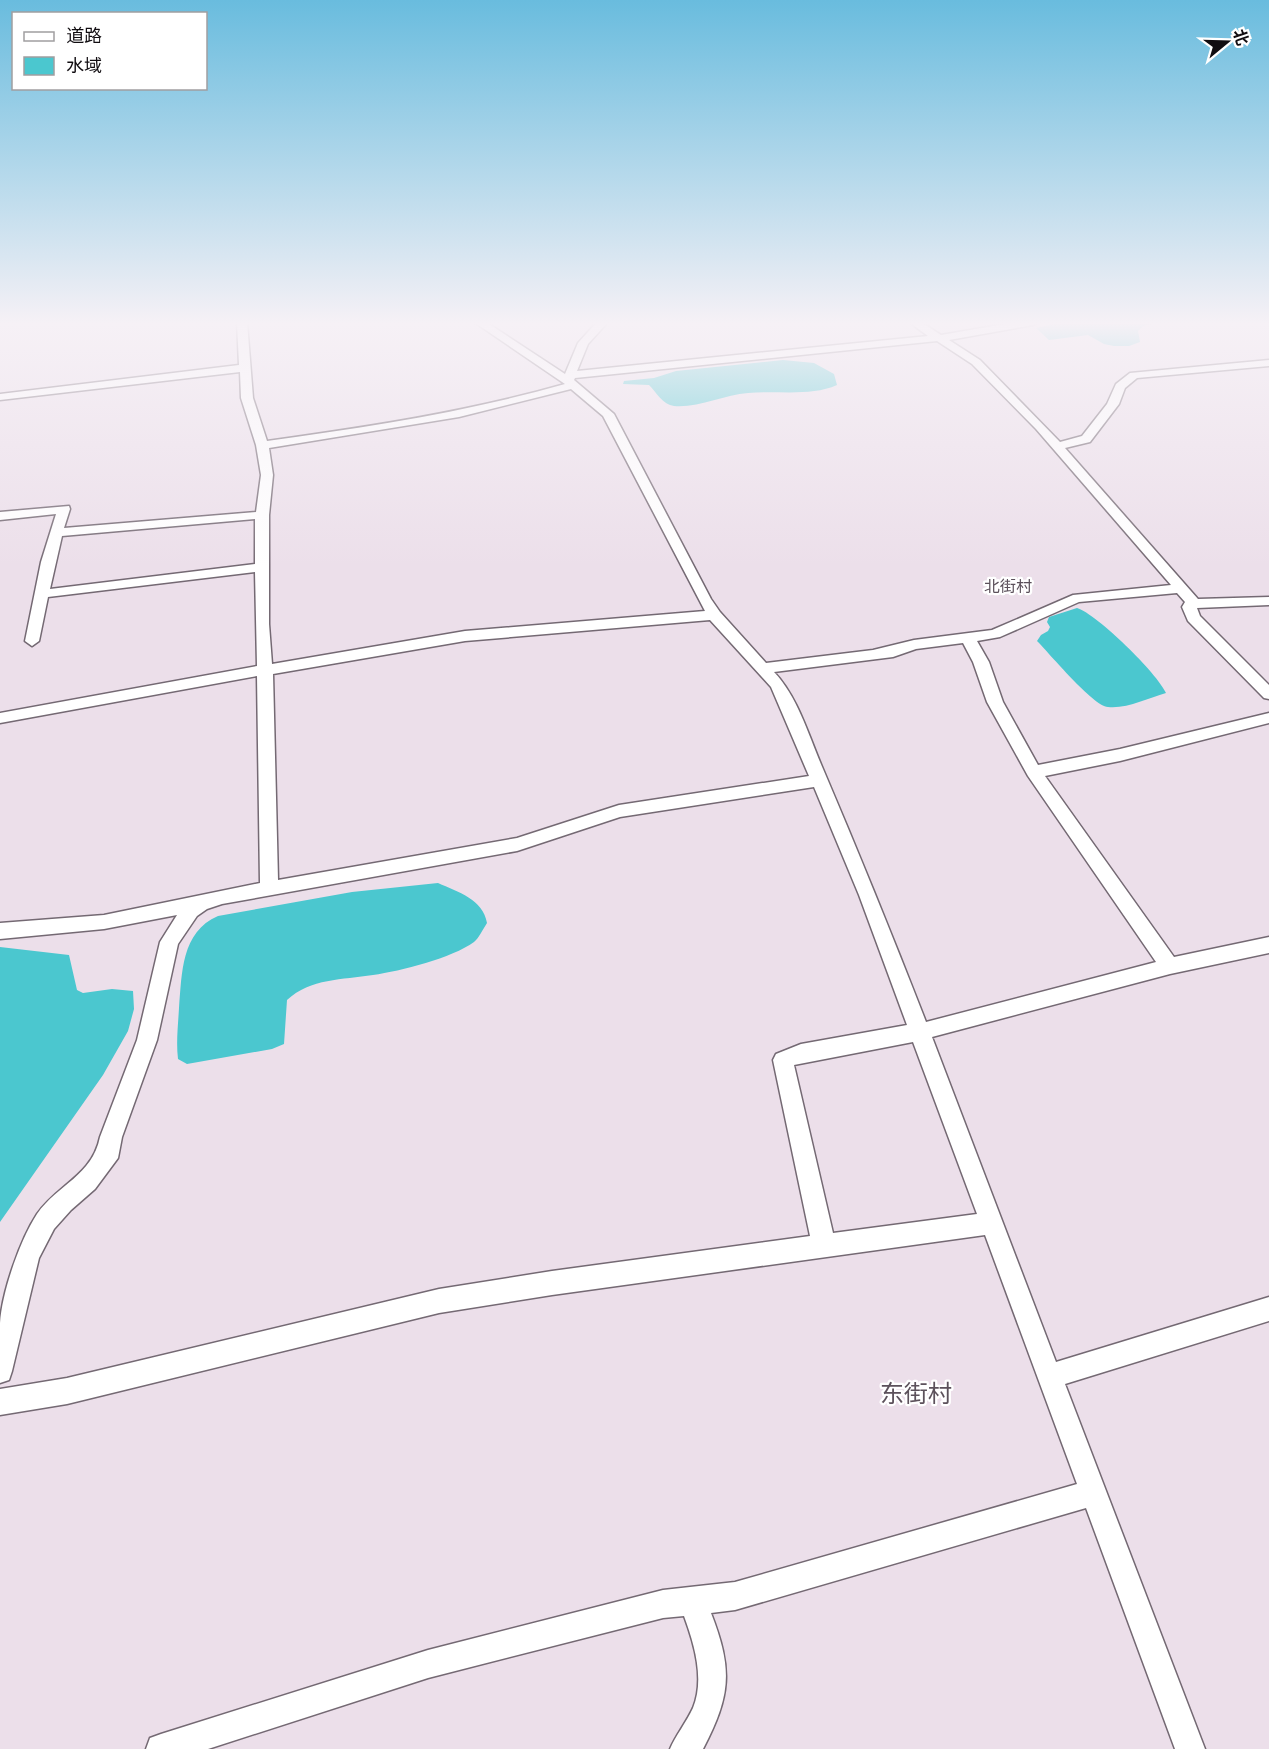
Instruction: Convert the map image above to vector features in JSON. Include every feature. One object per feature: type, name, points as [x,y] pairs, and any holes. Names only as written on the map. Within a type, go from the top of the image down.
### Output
[{"type":"street","points":[[249,404],[262,445],[267,476],[262,515],[262,567],[269,889]]},
{"type":"street","points":[[262,445],[384,428],[508,404]]},
{"type":"street","points":[[597,404],[608,414],[615,425],[677,549],[714,615],[778,685],[784,698],[868,895],[1190,1749]]},
{"type":"street","points":[[1017,404],[1058,446],[1193,602],[1201,605],[1269,601]]},
{"type":"street","points":[[1058,446],[1086,439],[1113,404]]},
{"type":"street","points":[[0,516],[63,509],[41,594],[32,641]]},
{"type":"street","points":[[57,533],[262,515]]},
{"type":"street","points":[[41,594],[262,567]]},
{"type":"street","points":[[763,668],[883,654],[914,645],[994,634],[1059,604],[1078,598],[1183,588]]},
{"type":"street","points":[[1193,602],[1189,608],[1193,618],[1269,693]]},
{"type":"street","points":[[0,718],[465,636],[714,615]]},
{"type":"street","points":[[968,638],[981,662],[994,702],[1034,772],[1170,966]]},
{"type":"street","points":[[1034,772],[1120,755],[1269,718]]},
{"type":"street","points":[[0,931],[104,922],[200,904],[221,897],[517,844],[619,811],[820,780]]},
{"type":"street","points":[[0,1371],[28,1255],[46,1221],[63,1202],[87,1182],[107,1158],[111,1137],[147,1040],[169,942],[190,911],[200,904]]},
{"type":"street","points":[[824,1246],[783,1060],[801,1053],[919,1032],[1170,966],[1269,945]]},
{"type":"street","points":[[0,1402],[67,1391],[439,1301],[552,1283],[991,1223]]},
{"type":"street","points":[[1050,1376],[1269,1309]]},
{"type":"street","points":[[161,1749],[428,1664],[663,1604],[735,1596],[1094,1492]]},
{"type":"street","points":[[685,1749],[689,1746],[709,1705],[713,1670],[709,1642],[692,1600]]},
{"type":"water","points":[[667,404],[698,404],[683,406]]},
{"type":"water","points":[[1077,608],[1098,621],[1126,646],[1152,673],[1166,693],[1130,705],[1108,707],[1082,689],[1037,641],[1050,627],[1047,622],[1049,617]]},
{"type":"water","points":[[438,883],[468,897],[485,915],[487,923],[474,942],[453,953],[411,967],[327,981],[296,993],[287,1000],[284,1044],[272,1049],[187,1064],[178,1059],[177,1034],[183,968],[190,943],[206,923],[218,916],[352,892]]},
{"type":"water","points":[[0,947],[69,955],[77,990],[83,993],[112,989],[133,991],[134,1009],[128,1031],[103,1075],[0,1222]]},
{"type":"district","name":"北街村","points":[[1008,586]]},
{"type":"district","name":"东街村","points":[[916,1394]]}]
